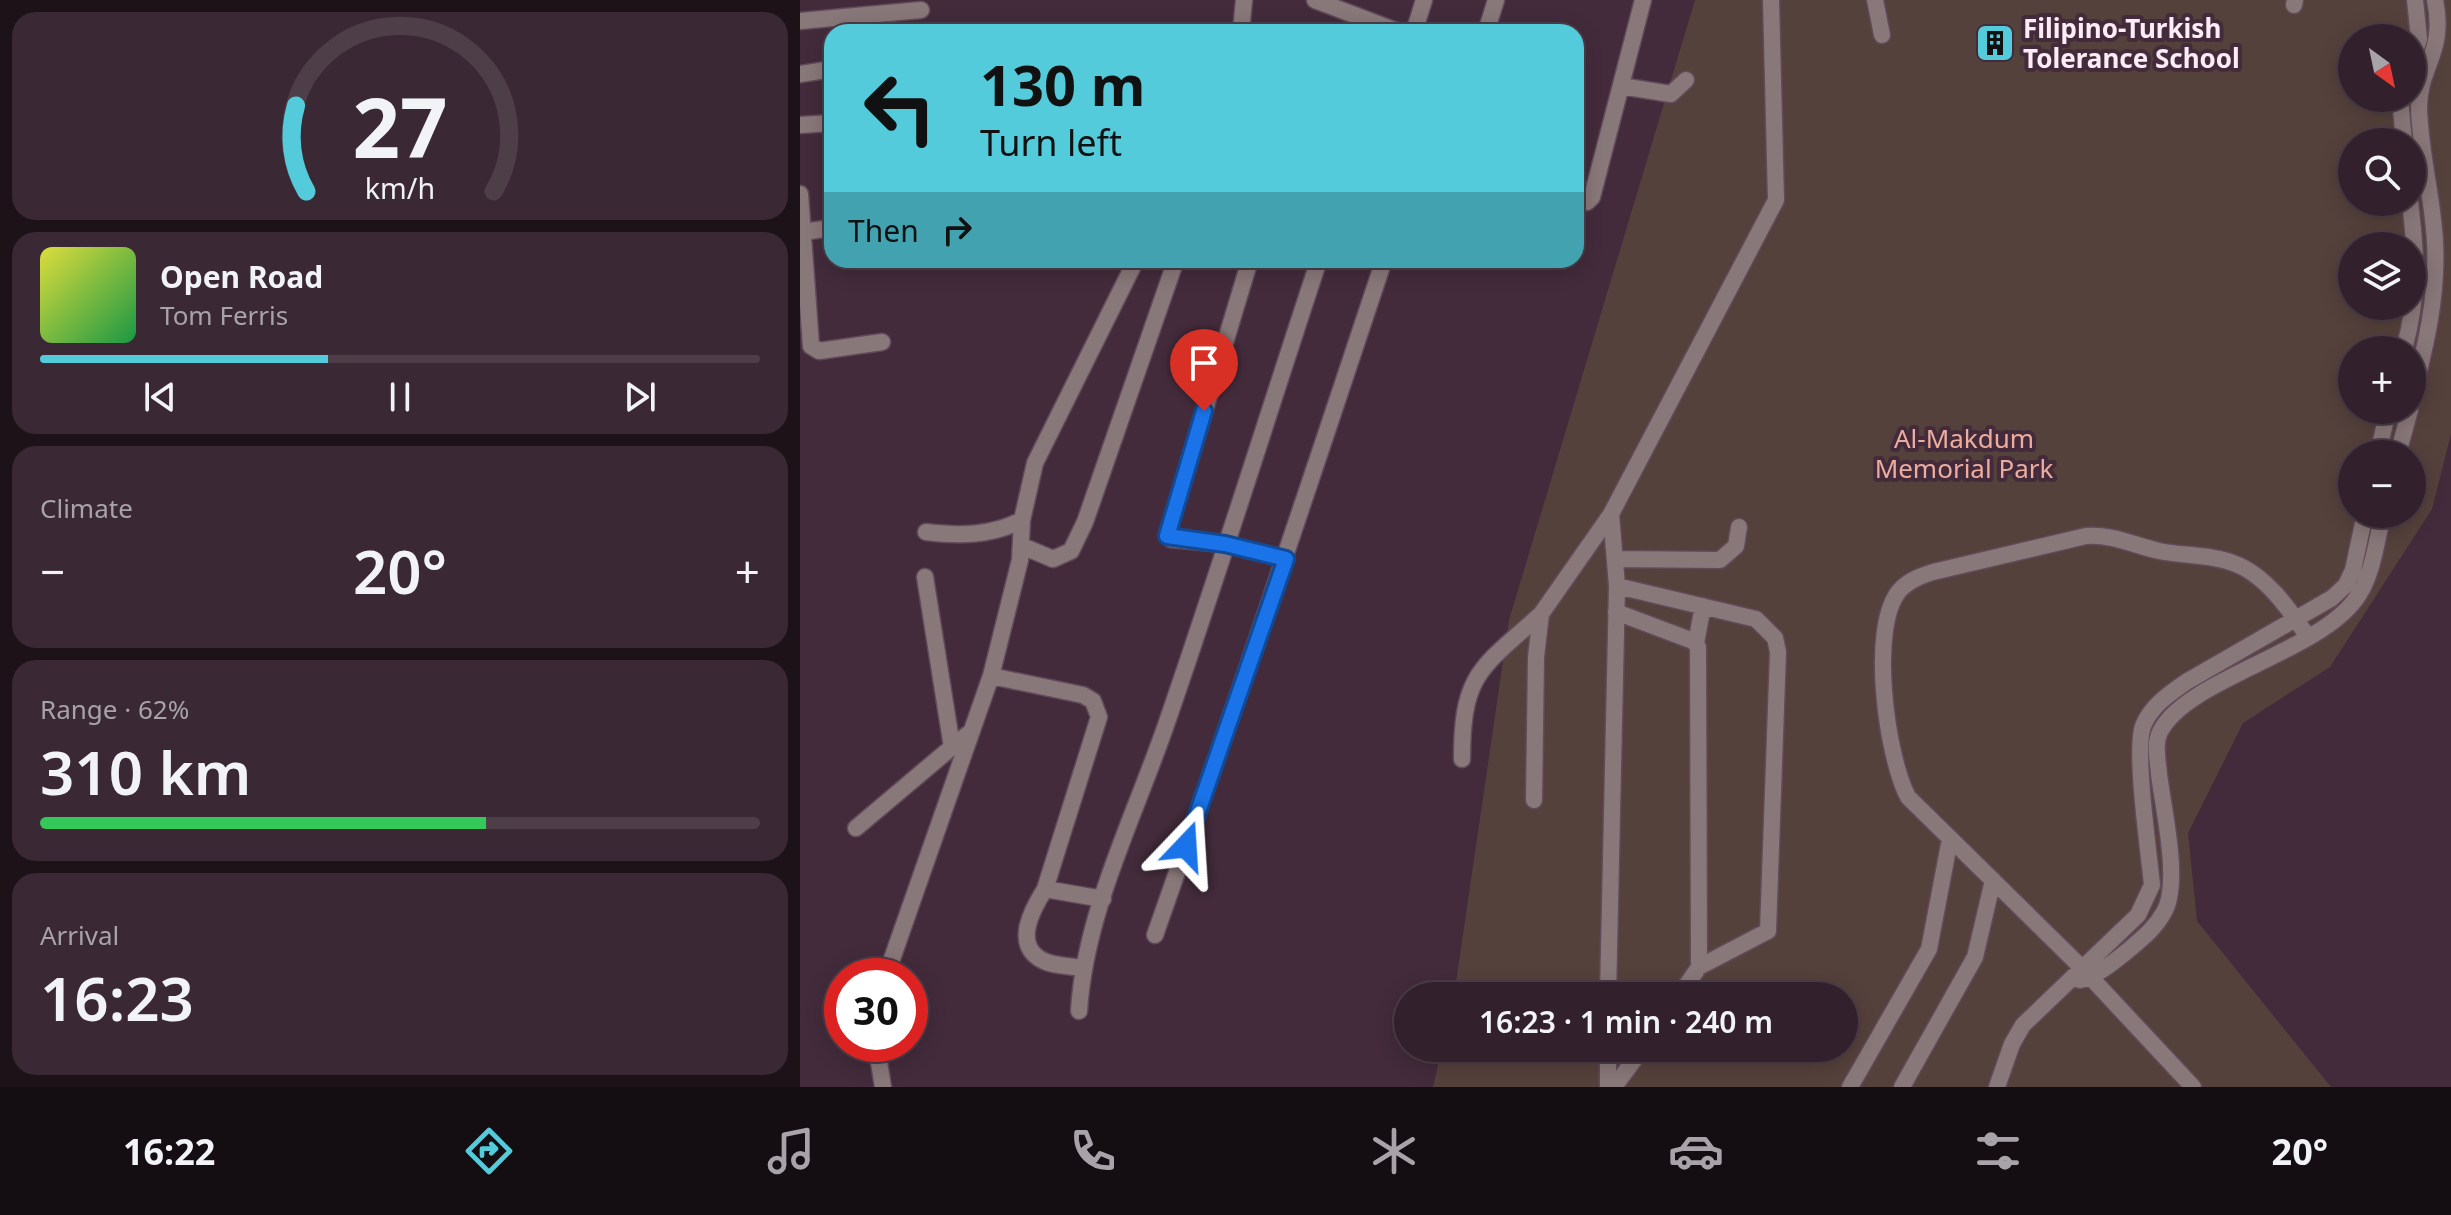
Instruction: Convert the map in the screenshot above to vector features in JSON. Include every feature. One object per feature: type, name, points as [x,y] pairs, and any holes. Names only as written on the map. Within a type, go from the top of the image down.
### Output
[{"type":"street","points":[[1242,24],[1244,0]]},
{"type":"street","points":[[1315,0],[1378,24]]},
{"type":"street","points":[[1416,24],[1424,0]]},
{"type":"street","points":[[1488,24],[1496,0]]},
{"type":"street","points":[[1584,202],[1592,197],[1643,0]]},
{"type":"street","points":[[1462,759],[1462,715],[1474,681],[1486,662],[1541,614],[1611,514],[1776,200],[1771,0]]},
{"type":"street","points":[[1875,0],[1882,35]]},
{"type":"street","points":[[2415,0],[2417,24]]},
{"type":"street","points":[[2422,128],[2422,90],[2438,40],[2435,0]]},
{"type":"street","points":[[800,21],[921,10]]},
{"type":"street","points":[[800,74],[824,70]]},
{"type":"street","points":[[1621,86],[1671,94],[1686,80]]},
{"type":"street","points":[[800,125],[824,124]]},
{"type":"street","points":[[2426,175],[2435,269],[2432,316],[2426,340]]},
{"type":"street","points":[[800,194],[812,349],[882,342]]},
{"type":"street","points":[[2407,336],[2417,284],[2411,216]]},
{"type":"street","points":[[802,232],[824,229]]},
{"type":"street","points":[[892,958],[991,676],[1022,546],[1022,520],[1042,443],[1132,268]]},
{"type":"street","points":[[1022,546],[1053,559],[1071,551],[1085,522],[1173,268]]},
{"type":"street","points":[[1248,268],[1166,533],[1171,539],[1225,544],[1286,559]]},
{"type":"street","points":[[1079,1011],[1082,968],[1103,899],[1167,722],[1316,268]]},
{"type":"street","points":[[1155,935],[1286,559],[1335,399],[1381,268]]},
{"type":"street","points":[[1608,982],[1617,586],[1611,514]]},
{"type":"street","points":[[926,532],[955,535],[988,532],[1022,520]]},
{"type":"street","points":[[1615,559],[1720,560],[1736,546],[1739,527]]},
{"type":"street","points":[[2085,972],[2138,915],[2152,885],[2140,745],[2150,714],[2164,697],[2186,682],[2332,598],[2346,585],[2361,528]]},
{"type":"street","points":[[1997,1087],[2012,1044],[2023,1025],[2070,982],[2149,933],[2165,911],[2171,891],[2157,736],[2166,720],[2193,700],[2308,637],[2355,601],[2366,581],[2379,528]]},
{"type":"street","points":[[2193,1087],[2174,1080],[2085,972],[1908,797],[1901,785],[1884,690],[1883,663],[1892,604],[1900,590],[1916,578],[2086,536],[2104,535],[2157,550],[2234,563],[2253,574],[2296,619],[2308,637]]},
{"type":"street","points":[[925,577],[952,747]]},
{"type":"street","points":[[1617,586],[1756,619],[1775,638],[1778,652],[1768,931],[1699,967],[1689,982]]},
{"type":"street","points":[[1699,967],[1696,643],[1703,606]]},
{"type":"street","points":[[1616,612],[1696,643]]},
{"type":"street","points":[[1534,800],[1536,657],[1541,614]]},
{"type":"street","points":[[991,676],[1083,695],[1098,708],[1099,717],[1045,889],[1027,923],[1029,945],[1044,961],[1082,968]]},
{"type":"street","points":[[856,828],[973,730]]},
{"type":"street","points":[[1850,1087],[1929,949],[1935,932],[1950,839]]},
{"type":"street","points":[[1902,1087],[1975,957],[1993,880]]},
{"type":"street","points":[[1045,889],[1103,899]]},
{"type":"street","points":[[879,1062],[883,1087]]},
{"type":"street","points":[[1608,1062],[1608,1087]]},
{"type":"street","points":[[1614,1087],[1633,1062]]},
{"type":"green space","name":"Al-Makdum Memorial Park","points":[[1695,0],[2451,0],[2451,434],[2432,509],[2426,518],[2426,440],[2338,440],[2338,528],[2420,528],[2330,667],[2243,723],[2188,833],[2197,921],[2331,1087],[1433,1087],[1439,1062],[1858,1062],[1858,982],[1456,982],[1509,620]]},
{"type":"place","name":"Filipino-Turkish Tolerance School","points":[[1995,43]]},
{"type":"route","points":[[1186,846],[1286,559],[1225,544],[1171,539],[1167,536],[1204,411]]}]
